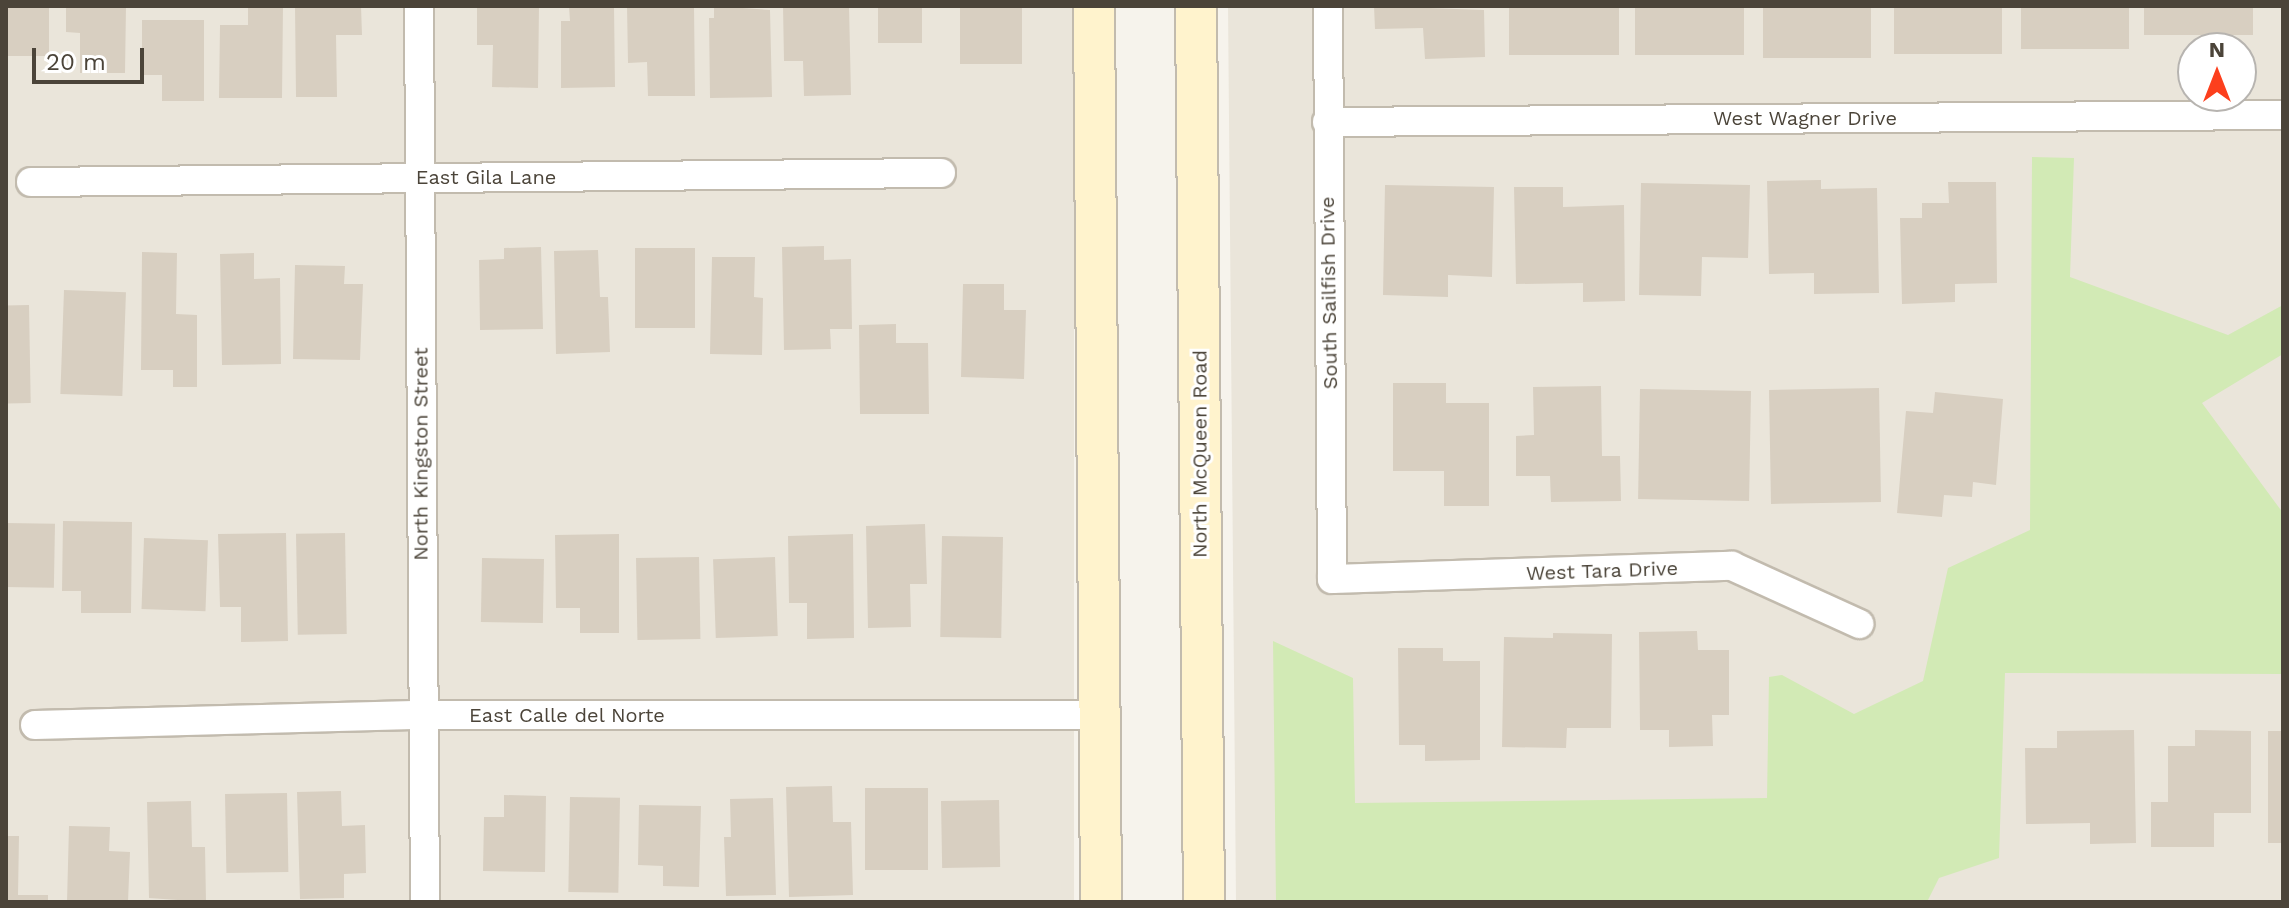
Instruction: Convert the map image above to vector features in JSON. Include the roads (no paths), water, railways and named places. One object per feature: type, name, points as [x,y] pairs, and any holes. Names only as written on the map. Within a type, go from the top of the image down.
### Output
[{"type":"main road","points":[[1094,6],[1101,902]]},
{"type":"main road","name":"North McQueen Road","points":[[1196,6],[1204,902]]},
{"type":"street","name":"North Kingston Street","points":[[419,6],[425,902]]},
{"type":"street","name":"South Sailfish Drive","points":[[1328,6],[1332,579]]},
{"type":"street","name":"West Wagner Drive","points":[[1327,122],[2283,115]]},
{"type":"street","name":"East Gila Lane","points":[[31,182],[941,173]]},
{"type":"street","name":"West Tara Drive","points":[[1332,579],[1732,566],[1859,624]]},
{"type":"street","name":"East Calle del Norte","points":[[35,725],[423,715],[1099,715]]}]
